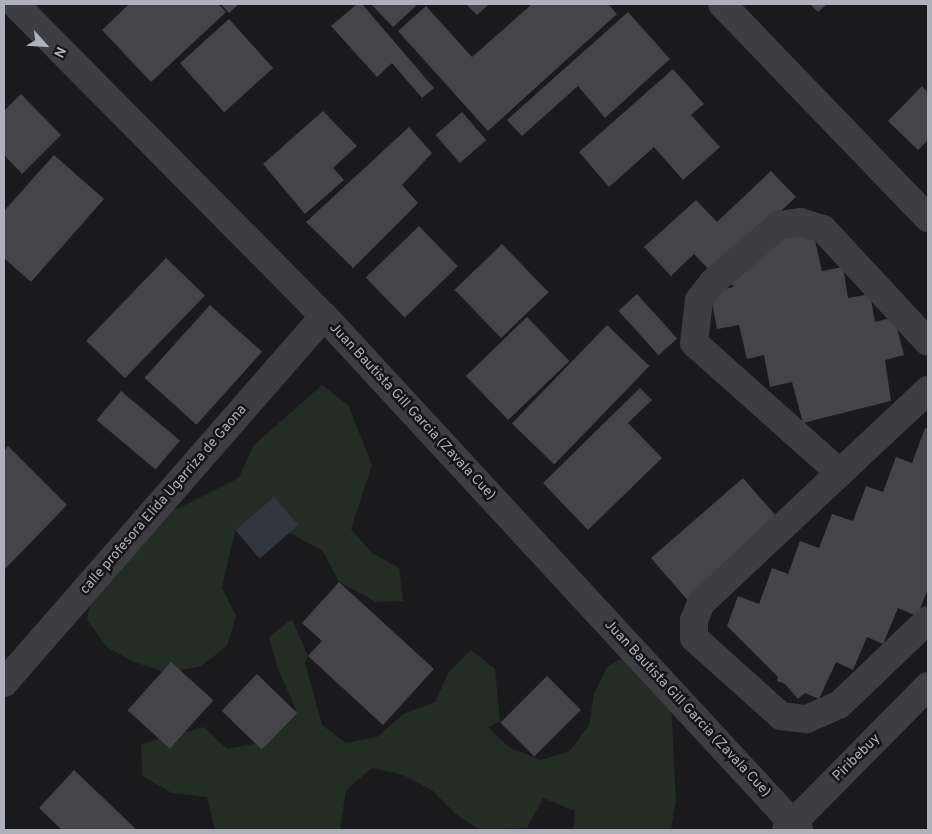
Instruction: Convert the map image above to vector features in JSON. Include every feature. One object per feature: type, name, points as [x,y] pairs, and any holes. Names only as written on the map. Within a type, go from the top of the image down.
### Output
[{"type":"street","name":"Juan Bautista Gill Garcia (Zavala Cue)","points":[[15,4],[324,316],[793,828]]},
{"type":"street","points":[[722,4],[928,218]]},
{"type":"street","points":[[840,473],[694,343],[699,300],[713,282],[779,225],[800,222],[823,229],[928,342]]},
{"type":"street","name":"calle profesora Elida Ugarriza de Gaona","points":[[4,683],[324,316]]},
{"type":"street","points":[[928,390],[701,603],[694,620],[694,638],[781,716],[807,719],[839,706],[928,620]]},
{"type":"street","name":"Piribebuy","points":[[793,828],[928,686]]},
{"type":"shaded area","points":[[322,385],[348,405],[372,465],[351,529],[372,553],[399,568],[403,601],[376,602],[339,582],[323,551],[267,521],[235,530],[222,588],[236,616],[227,646],[201,666],[168,673],[134,662],[107,647],[87,620],[93,588],[147,517],[179,508],[239,478],[253,446]]},
{"type":"shaded area","points":[[274,497],[298,525],[260,558],[236,530]]},
{"type":"shaded area","points":[[292,619],[308,656],[305,663],[322,725],[346,743],[377,737],[403,714],[435,702],[449,672],[471,650],[495,669],[500,722],[488,727],[510,748],[541,760],[570,751],[589,725],[594,694],[607,667],[634,651],[671,704],[676,800],[671,830],[573,830],[575,811],[543,798],[527,828],[480,830],[456,814],[432,790],[403,775],[372,768],[346,790],[340,830],[215,830],[207,797],[172,793],[142,776],[141,744],[204,727],[227,749],[259,743],[284,724],[297,712],[278,669],[269,637]]},
{"type":"building","points":[[129,4],[218,4],[226,12],[151,82],[102,30]]},
{"type":"building","points":[[221,4],[239,4],[229,13]]},
{"type":"building","points":[[357,4],[362,4],[434,88],[422,98],[392,63],[377,77],[331,26]]},
{"type":"building","points":[[371,4],[418,4],[393,27]]},
{"type":"building","points":[[466,4],[489,4],[477,15]]},
{"type":"building","points":[[532,4],[608,4],[617,14],[488,131],[398,31],[426,6],[472,57]]},
{"type":"building","points":[[810,4],[827,4],[818,12]]},
{"type":"building","points":[[628,12],[670,59],[605,118],[578,86],[522,136],[507,120]]},
{"type":"building","points":[[229,19],[273,68],[224,112],[180,63]]},
{"type":"building","points":[[673,69],[704,104],[691,115],[720,147],[683,180],[654,147],[609,187],[579,152]]},
{"type":"building","points":[[922,86],[928,93],[928,140],[918,150],[888,121]]},
{"type":"building","points":[[21,94],[61,135],[22,174],[4,155],[4,111]]},
{"type":"building","points":[[323,111],[357,146],[333,168],[344,180],[305,214],[263,164]]},
{"type":"building","points":[[462,112],[486,140],[460,163],[436,135]]},
{"type":"building","points":[[409,127],[432,153],[402,185],[418,203],[353,268],[306,222]]},
{"type":"building","points":[[54,155],[104,199],[31,282],[4,258],[4,211]]},
{"type":"building","points":[[771,171],[796,197],[713,274],[694,254],[671,276],[644,247],[696,200],[717,222]]},
{"type":"building","points":[[419,226],[458,266],[405,318],[366,277]]},
{"type":"building","points":[[813,232],[822,271],[843,267],[848,298],[870,294],[875,322],[894,317],[904,355],[885,360],[891,401],[803,423],[792,382],[770,387],[764,355],[747,359],[739,325],[717,329],[710,292],[734,287],[727,279],[770,241]]},
{"type":"building","points":[[502,244],[549,292],[501,338],[455,290]]},
{"type":"building","points":[[166,258],[205,296],[125,378],[86,341]]},
{"type":"building","points":[[637,294],[677,339],[659,355],[618,311]]},
{"type":"building","points":[[210,305],[262,352],[196,425],[144,378]]},
{"type":"building","points":[[527,317],[569,361],[508,420],[466,376]]},
{"type":"building","points":[[607,325],[649,366],[554,465],[512,424]]},
{"type":"building","points":[[640,388],[652,400],[628,423],[662,458],[588,530],[543,483]]},
{"type":"building","points":[[121,391],[180,440],[156,470],[97,420]]},
{"type":"building","points":[[925,428],[928,429],[928,589],[917,616],[898,608],[883,644],[867,637],[853,670],[836,662],[819,699],[805,693],[798,699],[785,684],[777,681],[778,677],[727,626],[738,596],[759,604],[772,568],[788,574],[800,541],[819,548],[832,514],[853,521],[866,486],[883,492],[896,457],[912,463]]},
{"type":"building","points":[[8,446],[67,505],[4,570],[4,451]]},
{"type":"building","points":[[743,478],[781,522],[689,602],[651,558]]},
{"type":"building","points":[[339,582],[434,669],[383,725],[308,656],[322,641],[302,623]]},
{"type":"building","points":[[171,662],[213,700],[170,748],[128,710]]},
{"type":"building","points":[[257,674],[297,713],[262,750],[222,711]]},
{"type":"building","points":[[547,676],[581,710],[534,757],[500,723]]},
{"type":"building","points":[[74,770],[137,830],[62,830],[39,808]]}]
